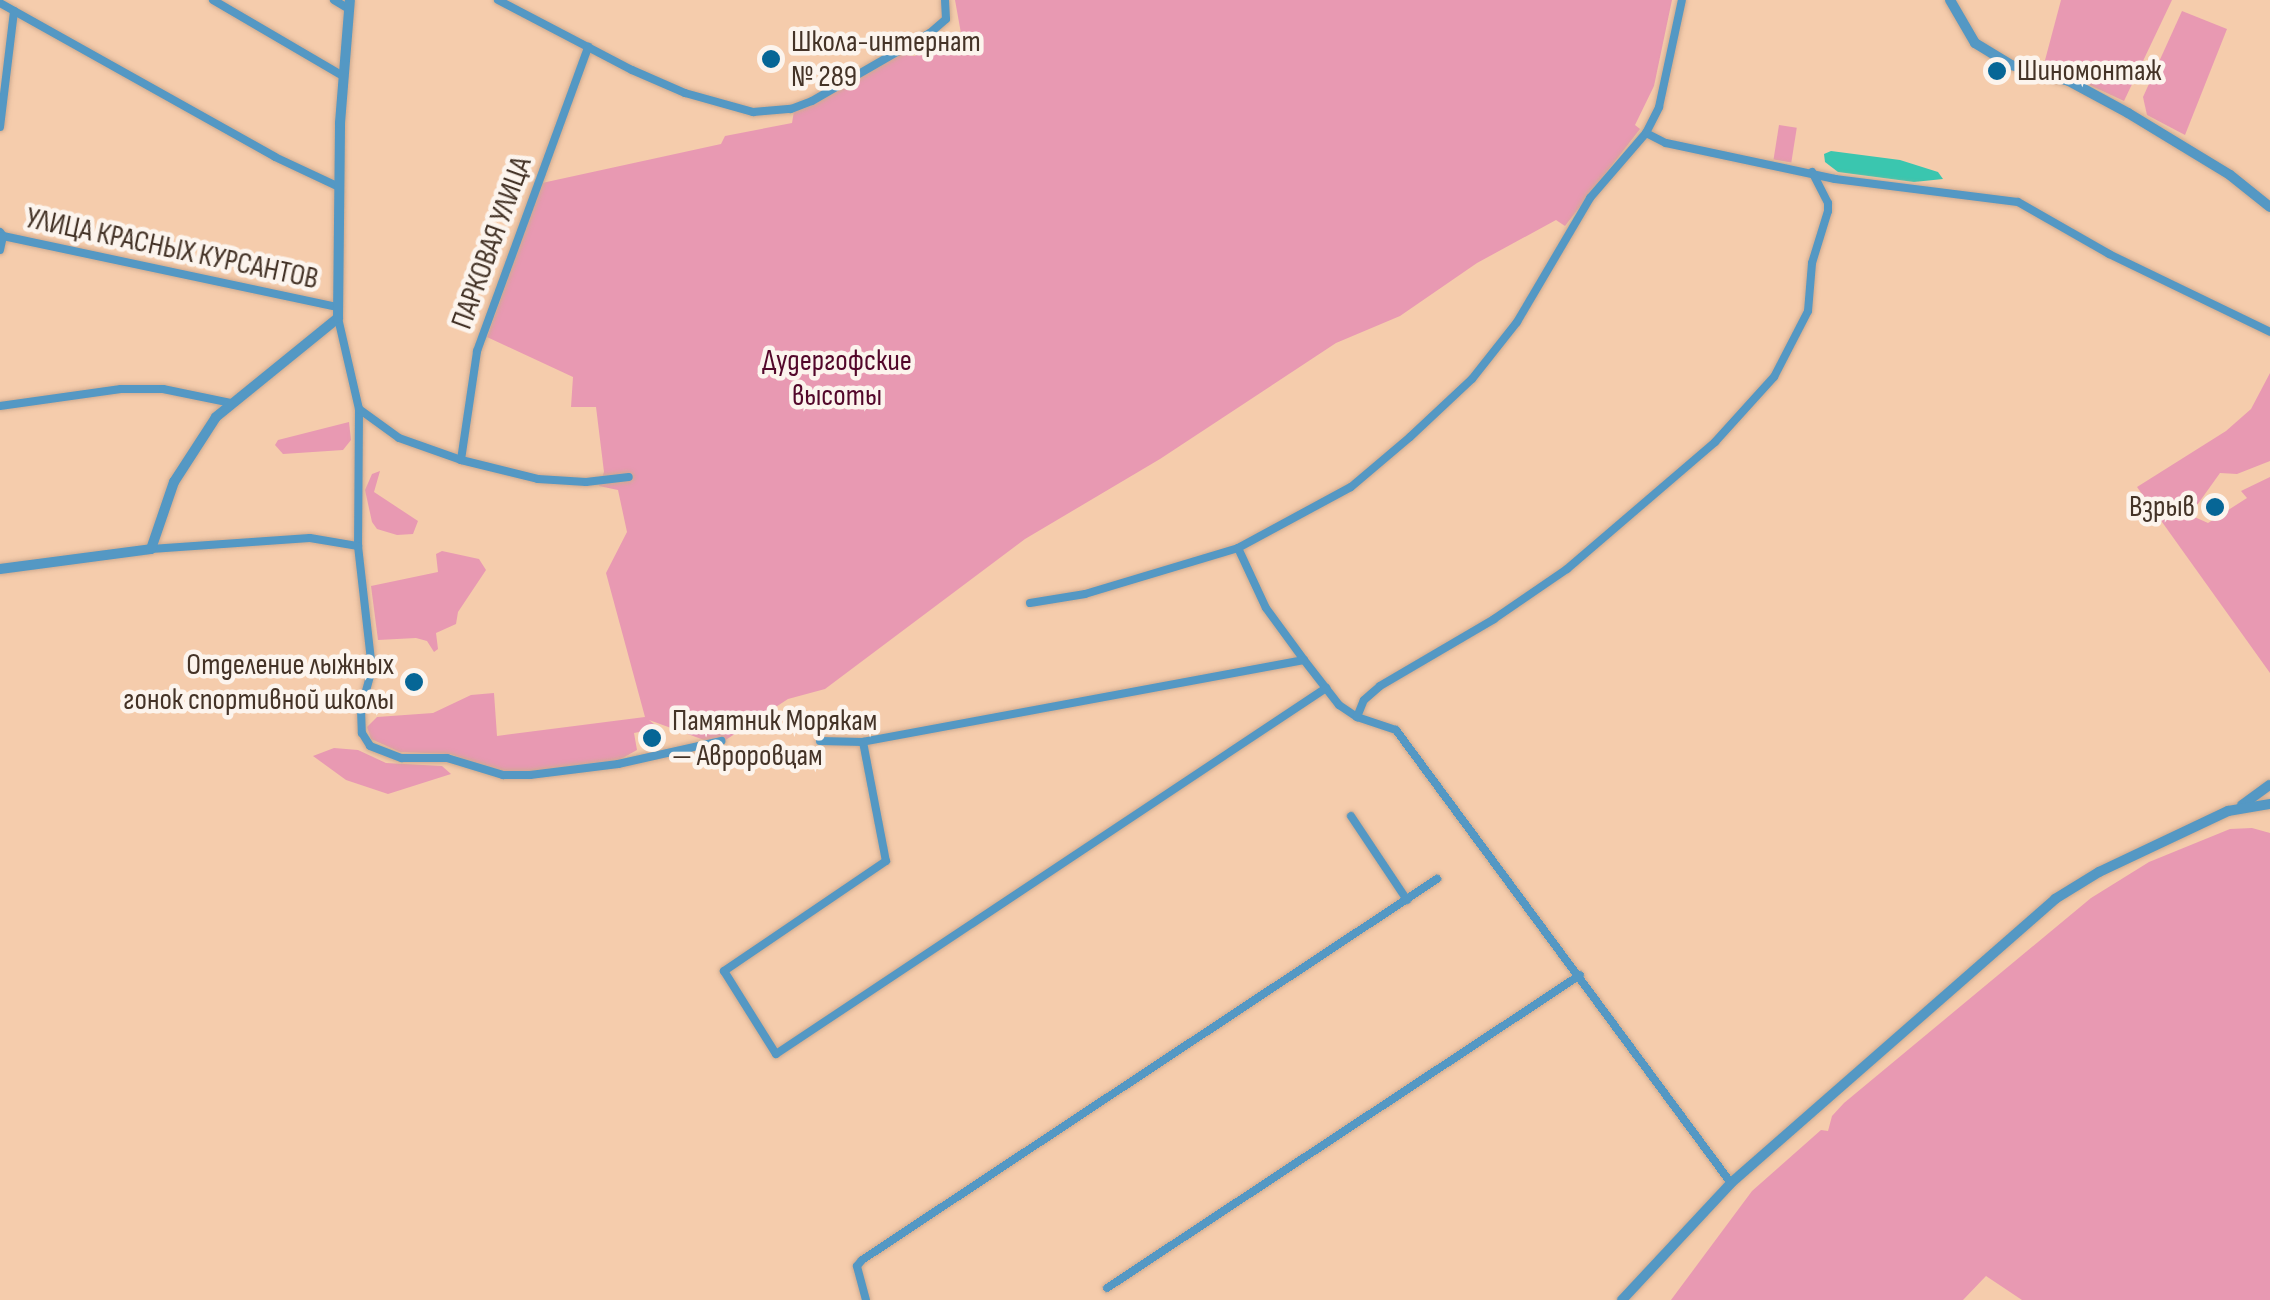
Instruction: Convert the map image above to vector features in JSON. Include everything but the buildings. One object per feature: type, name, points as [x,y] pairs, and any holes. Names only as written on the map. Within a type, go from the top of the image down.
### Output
[{"type":"street","points":[[213,0],[343,76]]},
{"type":"street","points":[[334,0],[350,4],[343,76],[337,312],[359,409],[358,546],[372,669],[361,709],[362,733],[381,752],[447,758],[503,775],[618,764],[721,742]]},
{"type":"street","points":[[498,0],[685,94],[734,110],[791,109],[812,101],[930,33],[946,19],[945,0]]},
{"type":"street","points":[[1030,603],[1085,594],[1238,548],[1351,487],[1472,379],[1517,322],[1590,198],[1646,133],[1659,108],[1682,0]]},
{"type":"street","points":[[1950,0],[1975,42],[2012,65],[2069,81],[2128,113],[2230,175],[2270,206]]},
{"type":"street","points":[[0,3],[275,157],[339,187]]},
{"type":"street","points":[[0,127],[14,10]]},
{"type":"street","name":"ПАРКОВАЯ УЛИЦА","points":[[461,460],[477,351],[588,47]]},
{"type":"street","points":[[1646,133],[1666,143],[1812,172],[2018,202],[2109,254],[2270,332]]},
{"type":"street","points":[[1357,717],[1364,700],[1380,686],[1494,618],[1566,569],[1716,442],[1774,377],[1808,311],[1812,263],[1828,212],[1828,203],[1812,172]]},
{"type":"street","points":[[0,250],[2,234]]},
{"type":"street","name":"УЛИЦА КРАСНЫХ КУРСАНТОВ","points":[[2,234],[337,312]]},
{"type":"street","points":[[151,549],[184,463],[216,417],[337,312]]},
{"type":"street","points":[[0,406],[121,389],[162,390],[232,403]]},
{"type":"street","points":[[359,409],[400,438],[461,460],[538,479],[586,482],[629,477]]},
{"type":"street","points":[[0,569],[151,549],[310,538],[358,546]]},
{"type":"street","points":[[1238,548],[1266,608],[1304,660],[1357,717],[1396,730],[1731,1182]]},
{"type":"street","points":[[820,741],[863,742],[1304,660]]},
{"type":"street","points":[[863,742],[886,861],[724,971],[776,1054],[1326,688]]},
{"type":"street","points":[[1622,1300],[1731,1182],[2055,899],[2099,872],[2241,806],[2270,785]]},
{"type":"street","points":[[2241,806],[2270,804]]},
{"type":"street","points":[[1351,816],[1407,900]]},
{"type":"street","points":[[866,1300],[858,1266],[862,1260],[1436,879]]},
{"type":"street","points":[[1107,1288],[1580,975]]},
{"type":"green space","name":"Дудергофские высоты","points":[[955,0],[1672,0],[1654,86],[1635,125],[1640,129],[1565,226],[1556,220],[1477,263],[1400,316],[1336,343],[1160,459],[1025,539],[825,689],[788,699],[718,745],[649,720],[659,728],[634,733],[637,750],[612,764],[504,774],[450,754],[400,752],[371,739],[367,727],[377,717],[433,713],[471,695],[494,693],[497,736],[645,717],[606,573],[627,532],[618,490],[599,486],[604,472],[596,407],[571,407],[573,377],[487,337],[542,183],[721,144],[725,136],[792,123],[794,111],[905,47],[905,55],[915,56],[950,32],[962,42],[975,39],[962,39]]},
{"type":"green space","points":[[2061,0],[2172,0],[2124,101],[2044,64]]},
{"type":"green space","points":[[2182,11],[2227,29],[2185,135],[2147,115],[2143,97]]},
{"type":"green space","points":[[1779,125],[1797,128],[1791,162],[1774,160]]},
{"type":"green space","points":[[2270,373],[2270,461],[2237,474],[2220,473],[2190,515],[2208,523],[2247,498],[2241,491],[2270,477],[2270,673],[2137,487],[2226,431],[2251,409]]},
{"type":"green space","points":[[349,422],[351,440],[343,450],[283,454],[275,445],[278,440]]},
{"type":"green space","points":[[380,471],[374,492],[418,521],[413,534],[397,535],[377,529],[372,522],[365,490],[372,474]]},
{"type":"green space","points":[[442,551],[479,559],[486,570],[458,612],[456,624],[436,633],[438,649],[434,652],[427,641],[416,638],[378,640],[371,586],[438,572],[436,554]]},
{"type":"green space","points":[[334,748],[358,750],[386,763],[442,766],[451,774],[388,794],[346,780],[313,756]]},
{"type":"green space","points":[[2252,828],[2270,833],[2270,1300],[2022,1300],[1986,1276],[1963,1300],[1671,1300],[1752,1191],[1821,1130],[1828,1131],[1832,1116],[1844,1103],[2091,898],[2149,862],[2230,829]]},
{"type":"water","points":[[1831,151],[1900,160],[1938,172],[1943,179],[1914,182],[1838,172],[1825,162],[1824,154]]},
{"type":"place","name":"Школа-интернат № 289","points":[[771,59]]},
{"type":"place","name":"Шиномонтаж","points":[[1997,71]]},
{"type":"place","name":"Взрыв","points":[[2215,507]]},
{"type":"place","name":"Отделение лыжных гонок спортивной школы","points":[[414,682]]},
{"type":"place","name":"Памятник Морякам — Авроровцам","points":[[652,738]]}]
